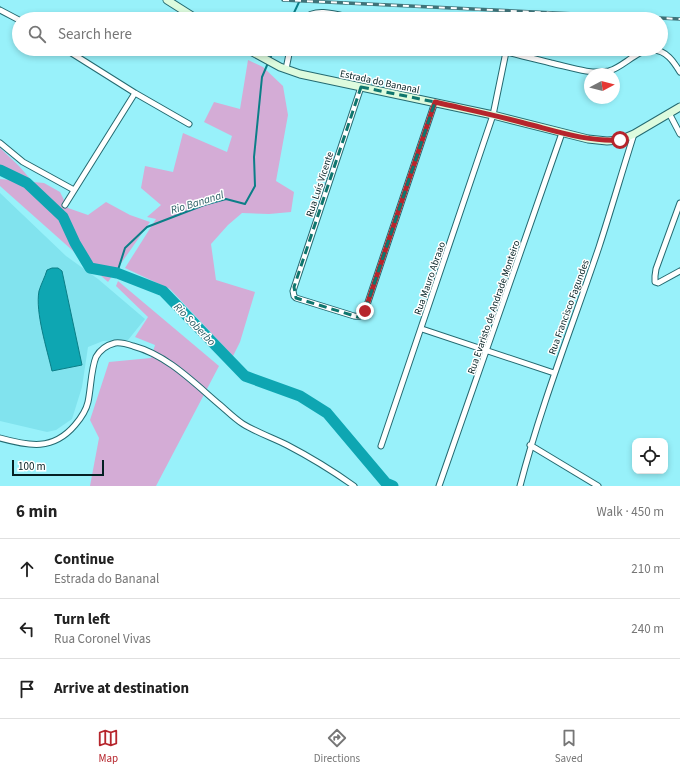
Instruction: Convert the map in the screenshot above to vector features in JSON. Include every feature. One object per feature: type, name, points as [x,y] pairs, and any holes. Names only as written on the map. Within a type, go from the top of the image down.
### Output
[{"type":"main road","points":[[167,0],[186,12]]},
{"type":"main road","name":"Estrada do Bananal","points":[[259,56],[283,68],[318,79],[494,115],[588,139],[607,141],[620,140],[634,134],[680,107]]},
{"type":"street","points":[[0,10],[12,16]]},
{"type":"street","points":[[76,56],[135,93],[189,124]]},
{"type":"street","points":[[283,68],[287,56]]},
{"type":"street","name":"Rua Mauro Abraao","points":[[381,446],[494,115],[505,56]]},
{"type":"street","points":[[523,56],[570,67],[601,72],[616,68],[635,56]]},
{"type":"street","points":[[668,56],[680,72]]},
{"type":"street","name":"Rua Luís Vicente","points":[[361,87],[293,292],[296,298],[358,317],[365,311],[435,102]]},
{"type":"street","points":[[65,204],[135,93]]},
{"type":"street","points":[[669,114],[680,134]]},
{"type":"street","name":"Rua Evaristo de Andrade Monteiro","points":[[439,486],[488,350],[562,133]]},
{"type":"street","name":"Rua Francisco Fagundes","points":[[520,486],[530,445],[599,247],[634,134]]},
{"type":"street","points":[[0,143],[24,162],[74,190]]},
{"type":"street","points":[[680,203],[654,276],[655,282],[658,284],[663,282],[680,271]]},
{"type":"street","points":[[422,329],[554,373]]},
{"type":"street","points":[[0,438],[32,445],[46,444],[58,440],[69,432],[82,416],[88,403],[96,356],[101,350],[110,344],[123,343],[159,355],[243,424],[288,446],[354,486]]},
{"type":"street","points":[[530,445],[598,486]]},
{"type":"highlighted area","points":[[361,87],[435,102],[365,311],[358,317],[296,298],[294,287]]},
{"type":"shaded area","points":[[248,60],[263,67],[283,86],[288,115],[276,181],[294,192],[291,212],[269,214],[242,213],[228,225],[211,244],[216,280],[255,292],[240,342],[233,356],[170,289],[125,268],[156,219],[147,217],[161,205],[141,188],[145,166],[173,172],[183,133],[227,152],[232,136],[204,122],[214,102],[240,109]]},
{"type":"shaded area","points":[[0,148],[19,166],[32,181],[0,165]]},
{"type":"shaded area","points":[[0,179],[44,183],[60,192],[68,208],[88,215],[106,202],[130,215],[150,222],[108,282],[0,186]]},
{"type":"shaded area","points":[[0,193],[66,256],[98,279],[145,319],[128,340],[103,341],[88,347],[82,387],[72,419],[56,430],[47,432],[0,421]]},
{"type":"shaded area","points":[[58,268],[62,271],[82,365],[52,371],[42,331],[38,300],[39,291],[47,270]]},
{"type":"shaded area","points":[[118,281],[219,366],[156,486],[90,486],[99,438],[90,420],[109,362],[151,358],[155,345],[135,337],[148,317],[116,286]]},
{"type":"waterway","name":"Rio Bananal","points":[[294,12],[300,0]]},
{"type":"waterway","name":"Rio Bananal","points":[[117,273],[125,248],[147,227],[204,205],[226,199],[245,204],[255,186],[254,157],[262,77],[268,63]]},
{"type":"waterway","name":"Rio Soberbo","points":[[0,170],[27,183],[63,217],[75,243],[90,268],[117,273],[163,291],[245,376],[300,396],[327,413],[386,483],[393,486]]},
{"type":"railway","points":[[283,0],[534,12]]},
{"type":"railway","points":[[668,18],[680,19]]},
{"type":"route","points":[[365,311],[435,102],[494,115],[588,139],[607,141],[620,140]]}]
